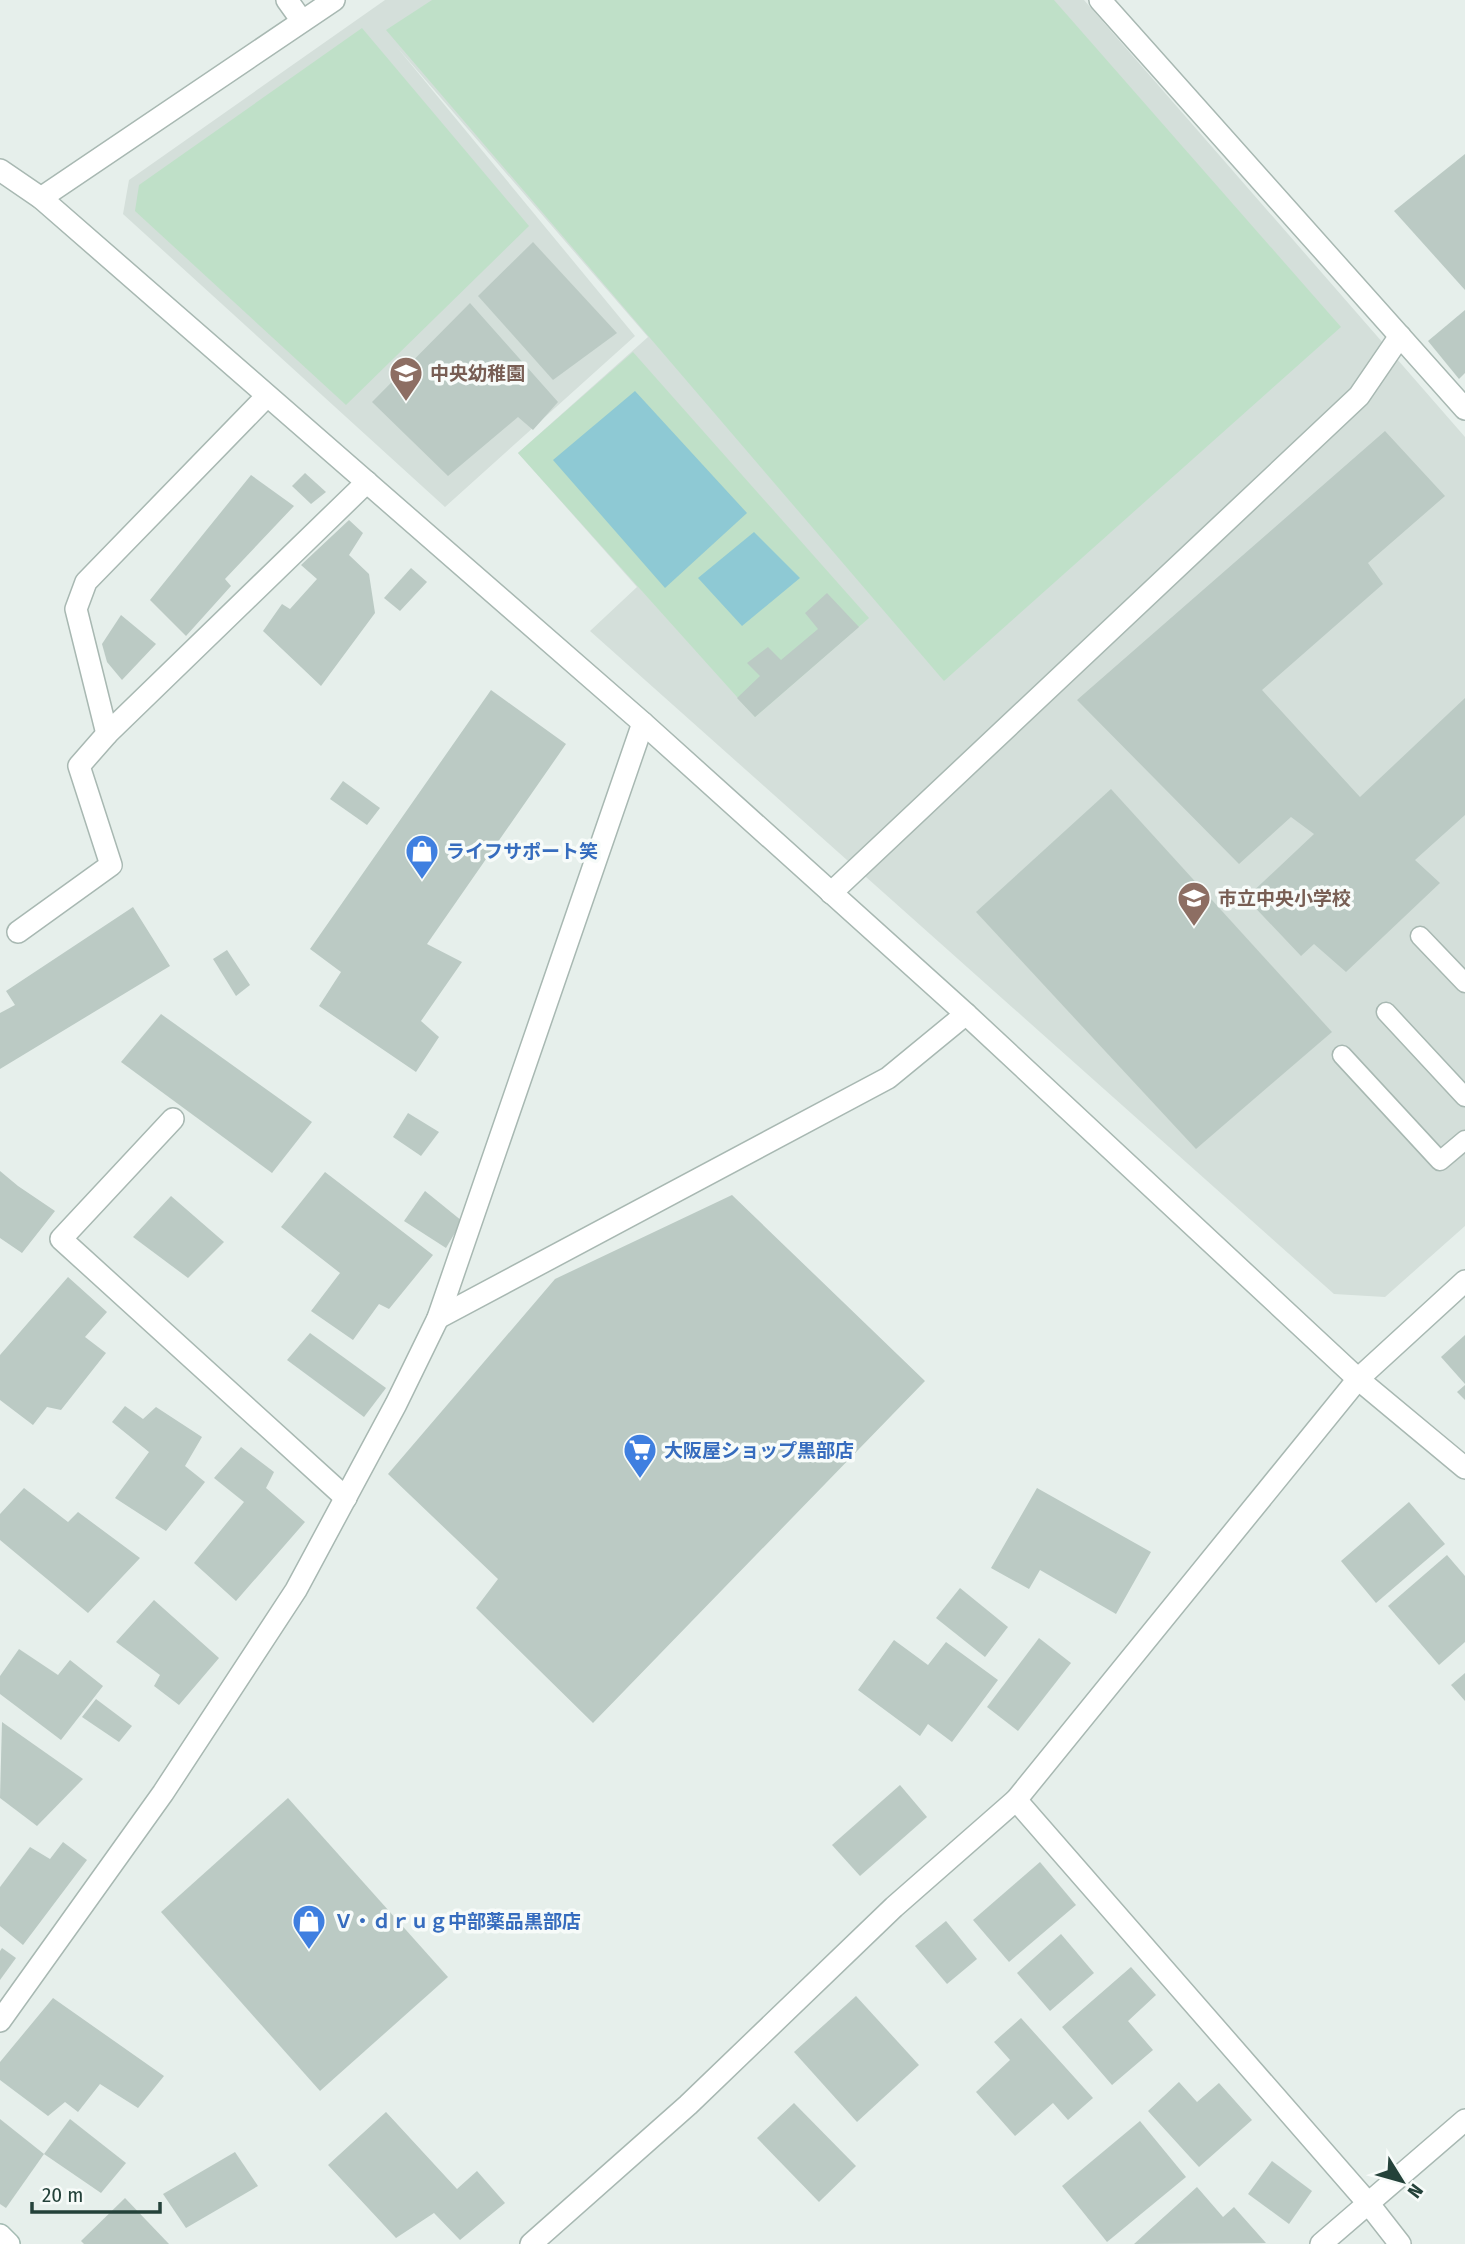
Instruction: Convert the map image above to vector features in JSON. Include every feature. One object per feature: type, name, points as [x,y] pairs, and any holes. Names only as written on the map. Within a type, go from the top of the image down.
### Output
[{"type":"street","points":[[287,0],[302,21]]},
{"type":"street","points":[[41,198],[334,0]]},
{"type":"street","points":[[1102,1],[1465,409]]},
{"type":"street","points":[[0,170],[41,198],[643,723],[967,1014],[1358,1379],[1465,1468]]},
{"type":"street","points":[[831,893],[1359,396],[1400,336]]},
{"type":"street","points":[[107,734],[76,609],[86,582],[267,396]]},
{"type":"street","points":[[18,932],[111,865],[79,766],[107,734],[366,482]]},
{"type":"street","points":[[0,2021],[163,1793],[296,1590],[396,1404],[438,1318],[643,723]]},
{"type":"street","points":[[438,1318],[888,1078],[967,1014]]},
{"type":"street","points":[[173,1118],[61,1239],[345,1498]]},
{"type":"street","points":[[531,2244],[688,2105],[894,1907],[1016,1800],[1358,1379],[1465,1282]]},
{"type":"street","points":[[1016,1800],[1368,2203],[1400,2244]]},
{"type":"street","points":[[1321,2244],[1465,2120]]},
{"type":"street","points":[[0,2235],[9,2244]]},
{"type":"lane","points":[[1420,936],[1465,983]]},
{"type":"lane","points":[[1386,1012],[1465,1097]]},
{"type":"lane","points":[[1342,1055],[1440,1161],[1465,1140]]},
{"type":"shaded area","name":"市立中央小学校","points":[[385,0],[1084,0],[1465,437],[1465,1226],[1385,1297],[1334,1294],[590,631],[637,587],[518,453],[648,337],[396,46],[635,336],[445,507],[123,214],[129,180]]},
{"type":"green space","points":[[432,0],[1054,0],[1341,327],[944,681],[386,30]]},
{"type":"green space","points":[[362,28],[529,226],[346,405],[135,211],[139,185]]},
{"type":"green space","points":[[633,352],[869,618],[755,717],[518,453]]},
{"type":"water","points":[[635,391],[747,513],[665,588],[553,460]]},
{"type":"water","points":[[754,532],[800,578],[742,626],[698,578]]},
{"type":"building","points":[[1465,154],[1465,290],[1394,211]]},
{"type":"building","points":[[533,242],[617,333],[553,380],[478,296]]},
{"type":"building","points":[[470,303],[558,402],[533,430],[518,417],[448,476],[372,402]]},
{"type":"building","points":[[1465,310],[1465,373],[1459,379],[1428,341]]},
{"type":"building","points":[[1385,431],[1445,496],[1368,563],[1383,584],[1262,690],[1360,797],[1465,698],[1465,815],[1415,860],[1440,883],[1346,972],[1314,944],[1301,956],[1246,898],[1314,834],[1291,817],[1239,864],[1077,700]]},
{"type":"building","points":[[305,473],[326,492],[311,504],[292,486]]},
{"type":"building","points":[[251,475],[294,506],[225,579],[231,586],[186,636],[150,600]]},
{"type":"building","points":[[349,520],[363,533],[349,555],[369,574],[375,613],[321,686],[263,631],[282,604],[290,609],[317,579],[301,565]]},
{"type":"building","points":[[411,568],[427,582],[400,611],[384,598]]},
{"type":"building","points":[[827,593],[859,627],[755,717],[737,698],[760,676],[747,663],[768,647],[781,660],[818,629],[805,613]]},
{"type":"building","points":[[121,615],[156,644],[122,680],[107,662],[102,644]]},
{"type":"building","points":[[491,690],[566,744],[427,944],[462,962],[421,1021],[439,1037],[416,1072],[319,1006],[341,972],[310,949]]},
{"type":"building","points":[[343,781],[380,808],[367,825],[330,799]]},
{"type":"building","points":[[1111,789],[1332,1032],[1196,1149],[976,912]]},
{"type":"building","points":[[133,907],[170,966],[0,1069],[0,1013],[15,1005],[6,991]]},
{"type":"building","points":[[227,950],[250,985],[236,996],[213,959]]},
{"type":"building","points":[[161,1014],[312,1122],[272,1173],[121,1062]]},
{"type":"building","points":[[408,1113],[439,1132],[421,1156],[393,1137]]},
{"type":"building","points":[[0,1171],[55,1211],[22,1253],[0,1238]]},
{"type":"building","points":[[325,1172],[433,1255],[389,1309],[379,1304],[353,1340],[311,1311],[340,1273],[281,1227]]},
{"type":"building","points":[[425,1191],[462,1221],[446,1248],[404,1221]]},
{"type":"building","points":[[732,1195],[925,1381],[593,1723],[476,1608],[498,1579],[388,1474],[555,1279]]},
{"type":"building","points":[[171,1196],[224,1242],[188,1278],[133,1237]]},
{"type":"building","points":[[68,1277],[107,1312],[85,1337],[106,1353],[61,1410],[47,1407],[33,1425],[0,1400],[0,1355]]},
{"type":"building","points":[[310,1333],[386,1388],[364,1417],[287,1360]]},
{"type":"building","points":[[1465,1335],[1465,1384],[1441,1357]]},
{"type":"building","points":[[1465,1385],[1465,1400],[1457,1392]]},
{"type":"building","points":[[125,1406],[143,1419],[156,1407],[202,1437],[185,1466],[205,1482],[166,1531],[115,1498],[149,1452],[112,1422]]},
{"type":"building","points":[[241,1447],[274,1472],[266,1488],[305,1522],[236,1601],[194,1563],[244,1502],[214,1478]]},
{"type":"building","points":[[24,1488],[68,1522],[78,1512],[140,1558],[88,1613],[0,1540],[0,1514]]},
{"type":"building","points":[[1037,1488],[1151,1552],[1116,1614],[1040,1570],[1029,1589],[991,1568]]},
{"type":"building","points":[[1409,1502],[1445,1544],[1376,1603],[1341,1561]]},
{"type":"building","points":[[1447,1555],[1465,1576],[1465,1642],[1439,1665],[1388,1606]]},
{"type":"building","points":[[960,1588],[1008,1627],[985,1657],[936,1618]]},
{"type":"building","points":[[154,1600],[219,1658],[179,1705],[154,1686],[160,1675],[116,1642]]},
{"type":"building","points":[[1039,1638],[1071,1663],[1018,1731],[987,1707]]},
{"type":"building","points":[[894,1640],[928,1665],[946,1642],[998,1680],[952,1742],[928,1724],[920,1736],[858,1690]]},
{"type":"building","points":[[19,1649],[58,1675],[70,1660],[103,1686],[61,1740],[0,1694],[0,1676]]},
{"type":"building","points":[[1465,1673],[1465,1701],[1451,1685]]},
{"type":"building","points":[[96,1699],[132,1726],[119,1742],[82,1717]]},
{"type":"building","points":[[2,1722],[83,1779],[37,1826],[0,1798]]},
{"type":"building","points":[[900,1785],[927,1817],[860,1876],[832,1845]]},
{"type":"building","points":[[288,1798],[448,1977],[320,2091],[161,1912]]},
{"type":"building","points":[[63,1842],[87,1860],[23,1945],[0,1926],[0,1887],[30,1847],[50,1859]]},
{"type":"building","points":[[1040,1862],[1076,1905],[1009,1962],[973,1920]]},
{"type":"building","points":[[946,1921],[977,1959],[947,1984],[915,1946]]},
{"type":"building","points":[[1061,1934],[1094,1973],[1050,2011],[1017,1973]]},
{"type":"building","points":[[2,1948],[16,1958],[0,1980],[0,1951]]},
{"type":"building","points":[[1131,1967],[1156,1995],[1128,2021],[1153,2050],[1112,2085],[1062,2027]]},
{"type":"building","points":[[856,1996],[919,2065],[857,2122],[794,2052]]},
{"type":"building","points":[[53,1998],[164,2076],[138,2108],[100,2084],[78,2112],[65,2102],[48,2116],[0,2080],[0,2062]]},
{"type":"building","points":[[1021,2018],[1093,2098],[1068,2120],[1053,2103],[1015,2136],[976,2092],[1010,2060],[994,2042]]},
{"type":"building","points":[[1179,2082],[1197,2102],[1219,2083],[1252,2120],[1199,2167],[1148,2111]]},
{"type":"building","points":[[794,2103],[856,2166],[819,2202],[757,2138]]},
{"type":"building","points":[[386,2112],[457,2189],[477,2171],[505,2203],[460,2240],[434,2213],[396,2238],[328,2165]]},
{"type":"building","points":[[0,2119],[44,2154],[6,2208],[0,2204]]},
{"type":"building","points":[[70,2119],[126,2163],[101,2193],[44,2154]]},
{"type":"building","points":[[1140,2121],[1186,2177],[1107,2242],[1062,2186]]},
{"type":"building","points":[[235,2152],[258,2186],[186,2228],[163,2194]]},
{"type":"building","points":[[1272,2161],[1312,2191],[1289,2224],[1248,2194]]},
{"type":"building","points":[[1197,2187],[1223,2217],[1234,2207],[1266,2243],[1134,2244]]},
{"type":"building","points":[[125,2198],[169,2244],[84,2244],[81,2241]]},
{"type":"place","name":"中央幼稚園","points":[[406,403]]},
{"type":"place","name":"ライフサポート笑","points":[[422,881]]},
{"type":"place","name":"市立中央小学校","points":[[1194,928]]},
{"type":"place","name":"大阪屋ショップ黒部店","points":[[640,1480]]},
{"type":"place","name":"Ｖ・ｄｒｕｇ中部薬品黒部店","points":[[309,1951]]}]
